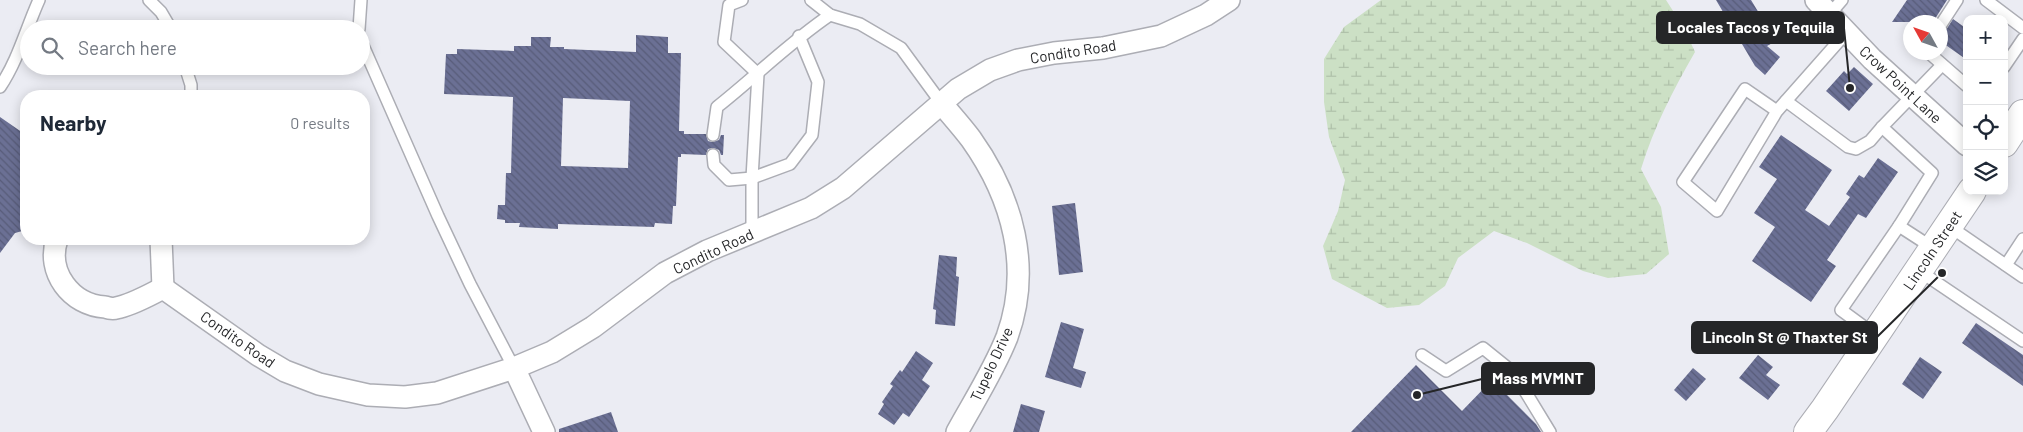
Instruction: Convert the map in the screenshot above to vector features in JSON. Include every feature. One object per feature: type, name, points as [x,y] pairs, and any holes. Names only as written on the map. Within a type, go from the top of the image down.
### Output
[{"type":"main road","name":"Lincoln Street","points":[[1808,432],[1825,410],[1969,195]]},
{"type":"street","name":"Condito Road","points":[[163,288],[258,355],[285,371],[327,386],[368,395],[405,397],[437,393],[514,368],[552,352],[593,327],[665,273],[707,251],[811,208],[843,188],[958,89],[990,70],[1018,60],[1054,53],[1102,48],[1161,36],[1206,15],[1229,0]]},
{"type":"street","name":"Crow Point Lane","points":[[1829,5],[1846,33],[1963,141]]},
{"type":"street","name":"Tupelo Drive","points":[[942,104],[972,140],[1000,188],[1013,224],[1019,261],[1017,298],[1007,337],[991,372],[958,432]]},
{"type":"street","points":[[55,245],[53,249],[56,274],[68,292],[91,306],[116,308],[163,288],[161,245]]},
{"type":"street","points":[[514,368],[544,432]]},
{"type":"lane","points":[[31,20],[39,0]]},
{"type":"lane","points":[[149,0],[161,12],[166,20]]},
{"type":"lane","points":[[360,20],[361,0]]},
{"type":"lane","points":[[742,0],[729,5],[724,42],[758,74]]},
{"type":"lane","points":[[811,0],[830,15],[860,24],[901,48],[942,104]]},
{"type":"lane","points":[[1947,15],[1957,0]]},
{"type":"lane","points":[[1986,0],[2023,28]]},
{"type":"lane","points":[[714,134],[717,107],[758,74],[799,36],[830,15]]},
{"type":"lane","points":[[1778,111],[1745,89],[1683,182],[1717,211],[1778,111],[1846,33]]},
{"type":"lane","points":[[713,155],[714,165],[729,180],[752,178],[790,164],[812,135],[818,82],[799,36]]},
{"type":"lane","points":[[2008,61],[2023,39]]},
{"type":"lane","points":[[0,87],[8,75],[20,49]]},
{"type":"lane","points":[[1937,60],[1963,83]]},
{"type":"lane","points":[[370,61],[438,216],[470,284],[514,368]]},
{"type":"lane","points":[[1786,101],[1848,147],[1856,149],[1870,141],[1942,65]]},
{"type":"lane","points":[[752,233],[752,178],[758,74]]},
{"type":"lane","points":[[187,75],[190,90]]},
{"type":"lane","points":[[1875,335],[1841,310],[1899,226],[1932,172],[1882,127]]},
{"type":"lane","points":[[1899,226],[1926,259],[2023,341]]},
{"type":"lane","points":[[1948,226],[2023,277]]},
{"type":"lane","points":[[2006,265],[2023,239]]},
{"type":"lane","points":[[1422,355],[1446,371],[1483,348],[1514,373],[1550,432]]},
{"type":"green space","points":[[1381,0],[1666,0],[1684,28],[1695,52],[1665,109],[1641,169],[1661,207],[1669,254],[1646,274],[1608,278],[1583,271],[1527,243],[1494,231],[1458,258],[1445,286],[1419,305],[1387,308],[1332,279],[1323,246],[1338,211],[1345,180],[1329,137],[1324,102],[1324,59],[1344,27]]},
{"type":"building","points":[[1716,0],[1751,0],[1776,41],[1767,46],[1780,57],[1765,75],[1755,66]]},
{"type":"building","points":[[1907,0],[1947,0],[1937,15],[1903,15],[1903,22],[1892,22]]},
{"type":"building","points":[[1953,19],[1963,26],[1963,57],[1948,47],[1948,27]]},
{"type":"building","points":[[636,35],[668,37],[668,53],[681,53],[679,131],[684,131],[684,134],[706,134],[708,141],[712,142],[719,140],[721,135],[724,135],[723,155],[721,155],[719,150],[713,148],[708,149],[706,155],[681,154],[681,157],[678,157],[676,206],[673,206],[672,224],[655,223],[654,227],[558,224],[558,229],[519,227],[520,223],[505,223],[505,220],[497,219],[498,205],[505,205],[506,173],[511,173],[513,97],[444,94],[446,54],[457,54],[457,49],[514,51],[514,46],[531,46],[531,37],[551,37],[550,47],[564,47],[564,49],[636,52]],"holes":[[[563,98],[630,101],[628,168],[561,166]]]},
{"type":"building","points":[[1854,67],[1873,84],[1849,111],[1826,91],[1844,71],[1847,74]]},
{"type":"building","points":[[0,117],[20,131],[20,232],[15,233],[0,253]]},
{"type":"building","points":[[1781,135],[1832,170],[1805,210],[1829,226],[1850,197],[1846,194],[1859,175],[1864,178],[1878,158],[1898,172],[1866,218],[1858,214],[1827,260],[1836,266],[1811,302],[1752,261],[1775,227],[1754,213],[1777,179],[1759,167]]},
{"type":"building","points":[[1075,203],[1083,272],[1059,275],[1052,206]]},
{"type":"building","points":[[939,255],[957,257],[956,276],[959,277],[955,326],[935,324],[936,310],[933,309]]},
{"type":"building","points":[[1061,322],[1084,329],[1073,368],[1086,372],[1081,388],[1045,377]]},
{"type":"building","points":[[1976,323],[2023,355],[2023,386],[1962,343]]},
{"type":"building","points":[[916,351],[933,363],[922,380],[930,386],[909,417],[903,413],[894,425],[878,414],[884,404],[882,402],[893,386],[890,384],[900,370],[902,372]]},
{"type":"building","points":[[1758,355],[1773,367],[1766,375],[1780,385],[1768,400],[1739,378]]},
{"type":"building","points":[[1920,357],[1942,372],[1923,399],[1902,384]]},
{"type":"building","points":[[1416,365],[1462,411],[1492,380],[1536,424],[1541,432],[1351,432]]},
{"type":"building","points":[[1693,368],[1706,379],[1686,401],[1674,390]]},
{"type":"building","points":[[1021,404],[1045,411],[1039,432],[1013,432]]},
{"type":"building","points":[[611,412],[618,432],[559,432],[559,429]]},
{"type":"place","name":"Locales Tacos y Tequila","points":[[1850,88]]},
{"type":"place","name":"Lincoln St @ Thaxter St","points":[[1942,273]]},
{"type":"place","name":"Mass MVMNT","points":[[1417,395]]}]
